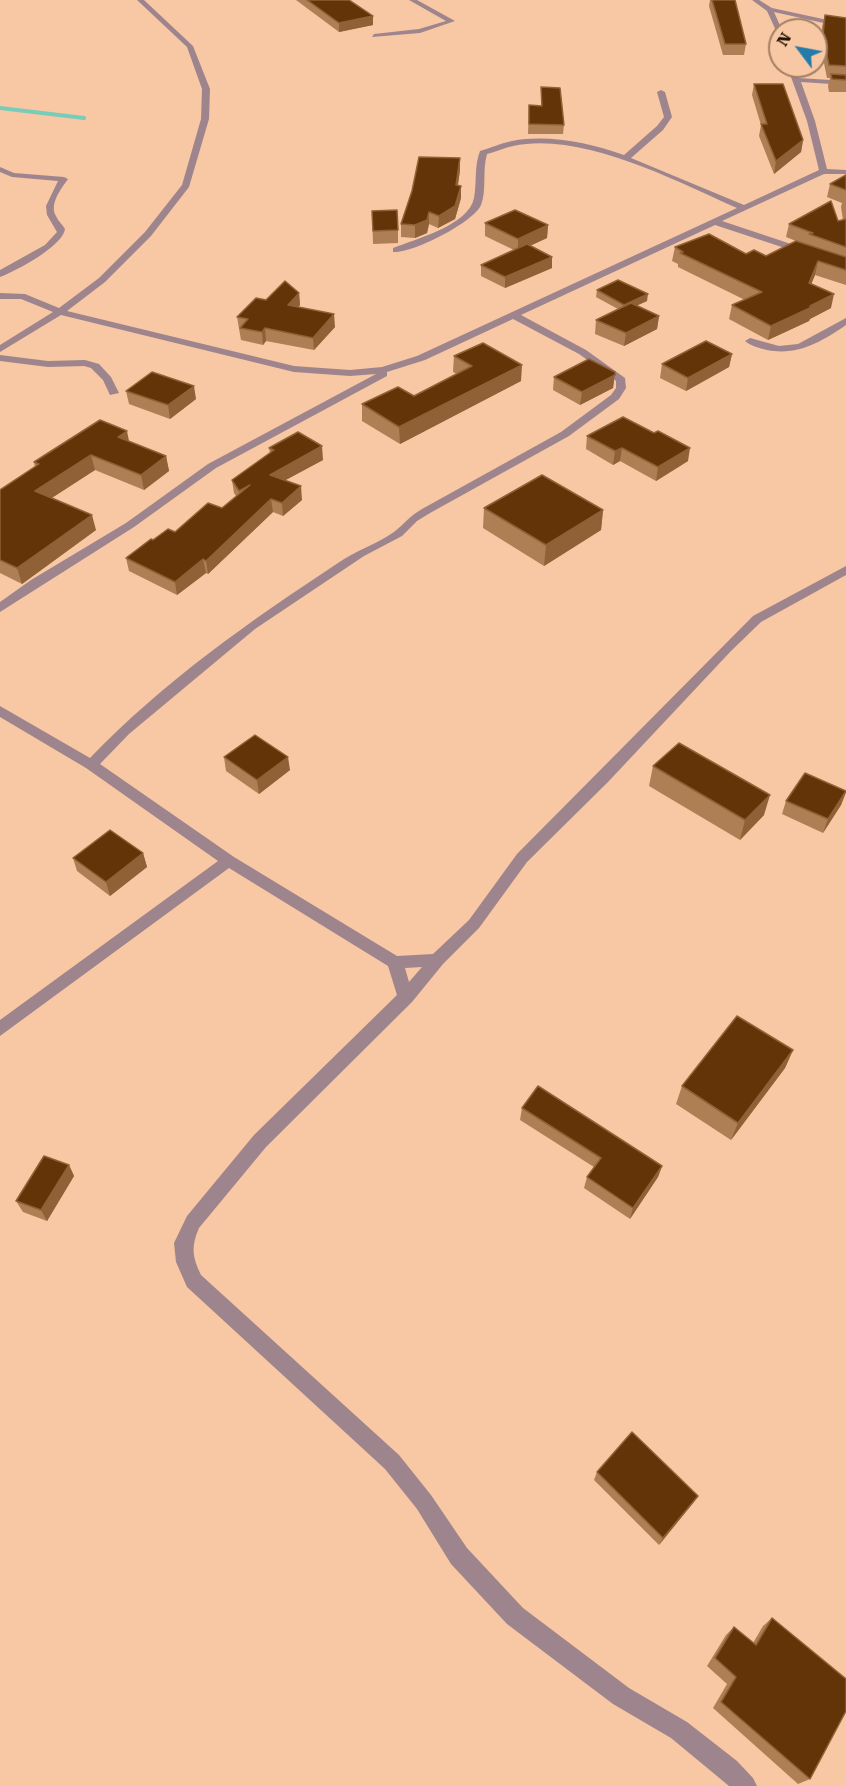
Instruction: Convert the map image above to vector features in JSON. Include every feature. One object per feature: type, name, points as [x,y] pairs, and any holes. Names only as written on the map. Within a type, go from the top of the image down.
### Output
[{"type":"street","points":[[0,349],[60,312],[102,280],[148,234],[186,186],[205,119],[206,88],[189,46],[140,0]]},
{"type":"street","points":[[374,36],[420,32],[452,21],[412,0]]},
{"type":"street","points":[[755,0],[770,10],[846,26]]},
{"type":"street","points":[[770,10],[773,18]]},
{"type":"street","points":[[824,171],[811,121],[796,80],[846,83]]},
{"type":"street","points":[[626,158],[660,128],[668,117],[661,92]]},
{"type":"street","points":[[396,250],[470,216],[479,198],[480,161],[483,153],[509,143],[556,143],[606,151],[744,208]]},
{"type":"street","points":[[0,169],[12,175],[64,179],[50,202],[51,215],[60,225],[61,232],[48,247],[0,274]]},
{"type":"street","points":[[0,608],[130,525],[212,466],[367,381],[824,171],[846,172]]},
{"type":"street","points":[[715,222],[816,255]]},
{"type":"street","points":[[0,296],[22,296],[60,312],[294,369],[350,373],[383,370],[421,357]]},
{"type":"street","points":[[91,765],[124,731],[282,603],[360,553],[398,534],[413,519],[426,511],[565,434],[615,397],[621,388],[621,380],[601,363],[571,344],[513,315]]},
{"type":"street","points":[[750,340],[770,349],[790,350],[810,344],[846,321]]},
{"type":"street","points":[[0,358],[48,364],[85,363],[95,366],[107,379],[114,393]]},
{"type":"street","points":[[745,1786],[729,1769],[679,1730],[621,1696],[515,1616],[459,1556],[424,1502],[392,1462],[194,1281],[185,1262],[183,1243],[193,1222],[260,1141],[406,997],[437,960],[474,924],[522,858],[603,778],[727,648],[757,619],[846,570]]},
{"type":"street","points":[[0,711],[91,765],[230,861],[394,962],[437,960]]},
{"type":"street","points":[[0,1029],[230,861]]},
{"type":"street","points":[[394,962],[406,997]]},
{"type":"building","points":[[307,0],[349,0],[373,16],[339,23]]},
{"type":"building","points":[[712,0],[735,0],[746,44],[725,44]]},
{"type":"building","points":[[825,15],[846,18],[846,66],[829,65],[828,18],[825,18]]},
{"type":"building","points":[[831,74],[846,75],[846,80],[832,79]]},
{"type":"building","points":[[754,84],[783,84],[803,140],[776,161],[761,124],[767,124]]},
{"type":"building","points":[[541,87],[560,88],[564,125],[529,124],[529,105],[542,106]]},
{"type":"building","points":[[419,157],[460,158],[456,185],[461,186],[455,206],[439,216],[429,212],[427,220],[415,225],[401,224],[412,191]]},
{"type":"building","points":[[846,175],[846,190],[830,184]]},
{"type":"building","points":[[831,201],[838,221],[846,219],[846,247],[789,224]]},
{"type":"building","points":[[397,210],[398,230],[373,231],[372,211]]},
{"type":"building","points":[[515,210],[548,225],[518,239],[485,223]]},
{"type":"building","points":[[709,234],[746,254],[754,250],[766,256],[796,241],[846,257],[846,270],[818,261],[809,283],[834,294],[771,326],[732,305],[762,292],[680,253],[683,252],[675,247]]},
{"type":"building","points":[[527,244],[552,257],[505,277],[481,265]]},
{"type":"building","points":[[618,280],[648,294],[624,305],[597,290]]},
{"type":"building","points":[[285,281],[299,293],[288,305],[334,314],[313,338],[265,328],[262,332],[240,328],[248,319],[237,317],[256,298],[266,300]]},
{"type":"building","points":[[631,303],[659,316],[626,333],[596,320]]},
{"type":"building","points":[[706,341],[732,354],[688,378],[662,364]]},
{"type":"building","points":[[483,343],[522,365],[399,427],[362,404],[398,387],[414,396],[472,366],[454,356]]},
{"type":"building","points":[[589,359],[615,372],[615,375],[582,392],[554,377]]},
{"type":"building","points":[[152,372],[194,386],[168,405],[126,391]]},
{"type":"building","points":[[623,417],[654,433],[658,431],[690,448],[658,467],[622,448],[615,451],[587,436]]},
{"type":"building","points":[[100,420],[127,431],[118,437],[166,456],[141,475],[91,455],[35,491],[92,515],[17,568],[0,560],[0,490],[39,464],[34,462]]},
{"type":"building","points":[[298,432],[322,446],[270,475],[301,486],[282,503],[271,499],[206,561],[203,559],[175,582],[126,558],[168,529],[175,532],[208,503],[222,508],[250,485],[239,491],[232,480],[274,450],[269,448]]},
{"type":"building","points":[[542,475],[603,510],[546,545],[484,508]]},
{"type":"building","points":[[255,735],[288,757],[257,780],[224,757]]},
{"type":"building","points":[[679,743],[770,795],[745,820],[653,766]]},
{"type":"building","points":[[805,773],[846,791],[828,819],[786,801]]},
{"type":"building","points":[[110,830],[143,853],[106,882],[73,858]]},
{"type":"building","points":[[737,1016],[793,1050],[738,1123],[682,1086]]},
{"type":"building","points":[[538,1086],[662,1166],[633,1208],[587,1177],[601,1158],[522,1108]]},
{"type":"building","points":[[44,1156],[69,1165],[41,1210],[16,1201]]},
{"type":"building","points":[[632,1432],[698,1496],[663,1538],[597,1472]]},
{"type":"building","points":[[772,1618],[846,1679],[846,1711],[810,1779],[721,1702],[736,1677],[715,1658],[734,1627],[756,1645]]},
{"type":"waterway","points":[[0,108],[84,118]]}]
